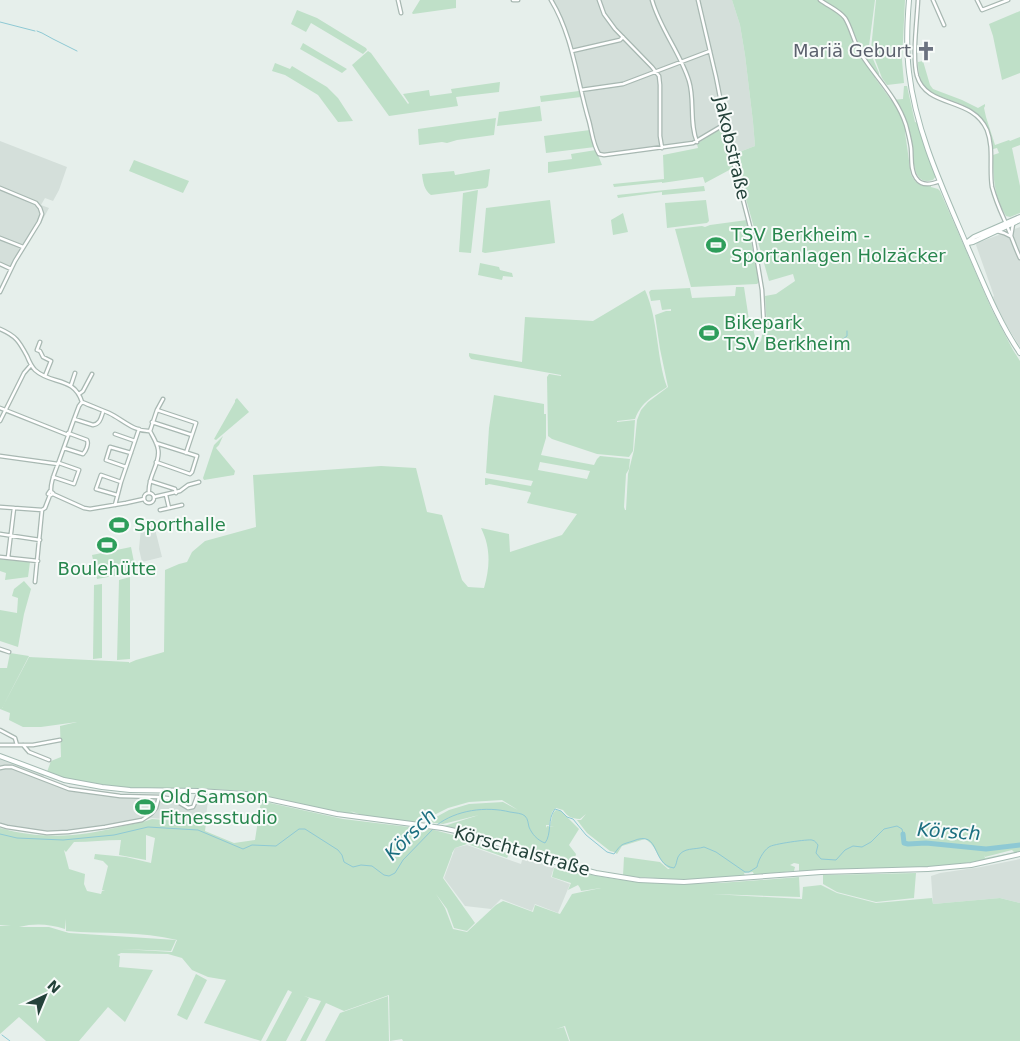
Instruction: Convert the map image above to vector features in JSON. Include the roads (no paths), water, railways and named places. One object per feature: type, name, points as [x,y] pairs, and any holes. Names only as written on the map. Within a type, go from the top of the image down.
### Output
[{"type":"main road","points":[[909,0],[907,48],[911,87],[922,132],[940,181],[997,314],[1020,353]]},
{"type":"main road","points":[[962,233],[967,237],[975,239],[995,231],[1006,224],[1014,223],[1020,218]]},
{"type":"main road","points":[[966,243],[1020,218]]},
{"type":"main road","points":[[972,256],[972,246],[975,239]]},
{"type":"main road","name":"Körschtalstraße","points":[[0,756],[45,774],[80,784],[116,789],[245,794],[337,814],[442,828],[474,835],[573,868],[656,881],[684,882],[821,872],[928,870],[971,865],[1020,854]]},
{"type":"street","points":[[398,0],[401,13]]},
{"type":"street","points":[[513,0],[518,0]]},
{"type":"street","points":[[551,0],[560,16],[571,51],[599,154],[604,156],[690,144],[697,142],[725,124]]},
{"type":"street","points":[[599,0],[606,17],[659,76],[660,138],[662,148]]},
{"type":"street","points":[[652,0],[658,19],[682,62],[691,91],[694,134],[697,142]]},
{"type":"street","name":"Jakobstraße","points":[[698,0],[735,168],[754,242],[762,290],[764,327]]},
{"type":"street","points":[[820,0],[845,18],[860,52],[897,105],[908,133],[913,170],[916,178],[927,184],[940,181]]},
{"type":"street","points":[[918,0],[916,64],[919,80],[924,89],[930,94],[936,98],[966,108],[976,115],[984,125],[990,144],[992,186],[996,202],[1020,258]]},
{"type":"street","points":[[933,0],[944,25]]},
{"type":"street","points":[[977,0],[981,10],[1008,0]]},
{"type":"street","points":[[571,51],[623,38]]},
{"type":"street","points":[[581,90],[623,84],[710,51]]},
{"type":"street","points":[[0,188],[34,202],[41,209],[42,214],[40,221],[11,268],[0,292]]},
{"type":"street","points":[[1011,237],[1014,223]]},
{"type":"street","points":[[995,231],[1004,232],[1011,237]]},
{"type":"street","points":[[0,238],[23,248]]},
{"type":"street","points":[[0,264],[11,268]]},
{"type":"street","points":[[0,329],[16,337],[30,365],[34,369],[45,376],[76,389],[82,402],[58,463],[50,488],[51,493],[45,508],[42,510],[35,582]]},
{"type":"street","points":[[40,342],[37,350],[40,351],[43,357],[51,361],[45,376]]},
{"type":"street","points":[[0,421],[24,373],[30,365]]},
{"type":"street","points":[[71,386],[76,373]]},
{"type":"street","points":[[79,394],[83,391],[92,374]]},
{"type":"street","points":[[51,493],[90,509],[144,498],[149,493],[150,481],[159,454],[158,447],[150,431],[152,422],[163,399]]},
{"type":"street","points":[[82,402],[110,414],[127,424],[150,431]]},
{"type":"street","points":[[0,408],[87,440],[88,443],[83,454],[64,448]]},
{"type":"street","points":[[157,410],[196,424],[186,453]]},
{"type":"street","points":[[74,419],[96,425],[100,422],[103,411]]},
{"type":"street","points":[[152,422],[192,435]]},
{"type":"street","points":[[115,505],[139,429]]},
{"type":"street","points":[[115,434],[135,441]]},
{"type":"street","points":[[156,442],[197,456],[190,474],[156,462]]},
{"type":"street","points":[[126,467],[106,460],[110,447],[131,453]]},
{"type":"street","points":[[0,456],[58,463],[79,470],[74,484],[54,477]]},
{"type":"street","points":[[117,495],[96,489],[101,475],[121,482]]},
{"type":"street","points":[[150,481],[175,489],[176,493]]},
{"type":"street","points":[[154,497],[176,493],[188,485],[199,482]]},
{"type":"street","points":[[149,493],[153,494],[154,497]]},
{"type":"street","points":[[166,495],[169,508]]},
{"type":"street","points":[[144,498],[150,503],[154,497]]},
{"type":"street","points":[[160,510],[182,505]]},
{"type":"street","points":[[0,507],[42,510]]},
{"type":"street","points":[[8,558],[14,508]]},
{"type":"street","points":[[0,534],[40,540]]},
{"type":"street","points":[[0,557],[38,561]]},
{"type":"street","points":[[0,650],[9,652]]},
{"type":"street","points":[[0,730],[15,738],[17,744]]},
{"type":"street","points":[[0,745],[33,745],[60,740]]},
{"type":"street","points":[[23,745],[29,752],[49,760]]},
{"type":"street","points":[[0,768],[12,767],[69,788],[120,796],[173,799],[188,808],[194,805],[199,791]]},
{"type":"street","points":[[0,825],[47,833],[105,827],[142,820],[156,808],[159,797]]},
{"type":"waterway","points":[[0,22],[35,31]]},
{"type":"waterway","points":[[37,31],[77,51]]},
{"type":"waterway","points":[[843,339],[847,336],[847,331]]},
{"type":"waterway","points":[[834,342],[839,341]]},
{"type":"waterway","name":"Körsch","points":[[437,825],[462,813],[491,809],[501,810],[524,815],[533,834],[545,843],[551,817],[555,809],[573,819],[586,835],[607,852],[614,854],[624,844],[642,839],[648,840],[652,843],[662,861],[674,868],[680,854],[690,849],[704,847],[716,852],[745,872],[749,872],[757,867],[765,851],[769,847],[777,845],[812,840],[818,845],[816,853],[821,859],[836,860],[845,850],[853,846],[862,847],[871,842],[884,829],[897,826],[902,829],[903,834]]},
{"type":"waterway","name":"Körsch","points":[[0,834],[17,838],[63,840],[114,835],[148,827],[198,830],[243,849],[252,845],[276,846],[299,829],[305,829],[338,850],[344,862],[353,867],[361,865],[372,866],[384,875],[389,876],[395,873],[403,860],[434,828]]},
{"type":"waterway","name":"Körsch","points":[[903,834],[904,843],[908,844],[926,843],[986,849],[1020,845]]},
{"type":"waterway","points":[[2,1035],[10,1041]]},
{"type":"place","name":"Mariä Geburt","points":[[926,51]]},
{"type":"place","name":"TSV Berkheim - Sportanlagen Holzäcker","points":[[716,245]]},
{"type":"place","name":"Bikepark TSV Berkheim","points":[[709,333]]},
{"type":"place","name":"Sporthalle","points":[[119,525]]},
{"type":"place","name":"Boulehütte","points":[[107,545]]},
{"type":"place","name":"Old Samson Fitnessstudio","points":[[145,807]]}]
